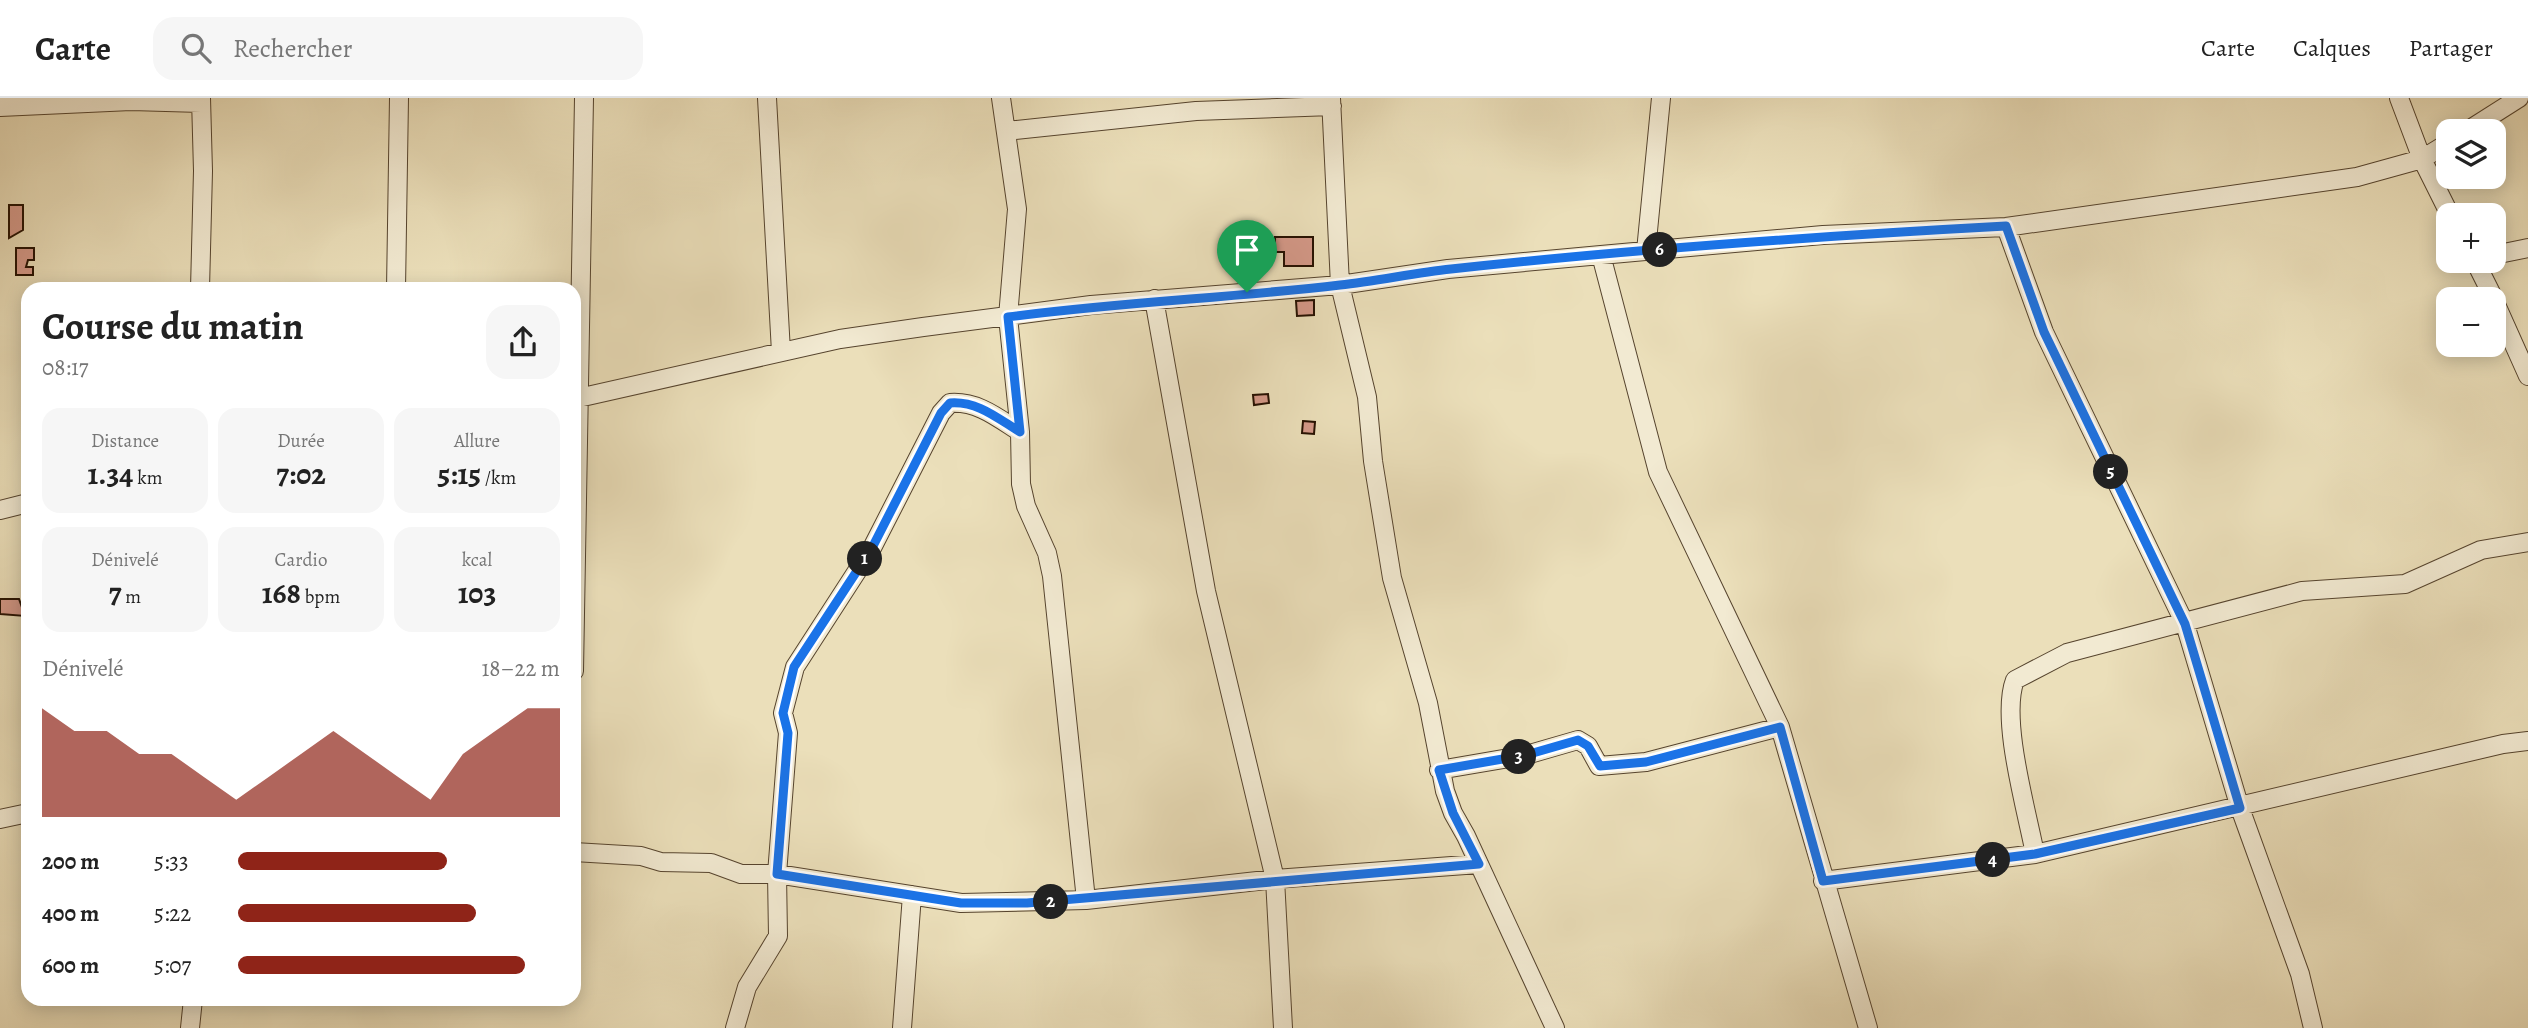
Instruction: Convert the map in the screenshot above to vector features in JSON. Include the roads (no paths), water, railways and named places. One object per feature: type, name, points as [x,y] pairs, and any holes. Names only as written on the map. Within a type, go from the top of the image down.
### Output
[{"type":"street","points":[[396,282],[399,98]]},
{"type":"street","points":[[579,282],[584,98]]},
{"type":"street","points":[[767,98],[781,352]]},
{"type":"street","points":[[1001,98],[1017,209],[1008,317],[1020,432],[1021,484],[1026,506],[1047,553],[1052,576],[1086,900]]},
{"type":"street","points":[[1646,251],[1661,98]]},
{"type":"street","points":[[2399,98],[2422,159],[2444,203]]},
{"type":"street","points":[[2486,119],[2519,98]]},
{"type":"street","points":[[0,107],[201,100],[203,171],[200,282]]},
{"type":"street","points":[[1006,131],[1196,111],[1331,102],[1340,285],[1367,397],[1373,461],[1392,578],[1428,703],[1439,770],[1453,813],[1555,1028]]},
{"type":"street","points":[[581,398],[840,339],[1154,299],[1340,285],[1448,269],[1823,235],[2006,226],[2357,177],[2422,159],[2436,150]]},
{"type":"street","points":[[2006,226],[2044,332],[2185,624],[2240,808],[2300,974],[2313,1028]]},
{"type":"street","points":[[2506,253],[2528,248]]},
{"type":"street","points":[[1601,255],[1658,471],[1780,727],[1868,1028]]},
{"type":"street","points":[[1154,299],[1206,590],[1275,879],[1283,1028]]},
{"type":"street","points":[[2506,327],[2528,376]]},
{"type":"street","points":[[735,1028],[747,987],[778,936],[777,874],[788,733],[783,713],[794,667],[872,548],[941,413],[950,403],[964,402],[980,407],[1020,432]]},
{"type":"street","points":[[0,510],[21,505]]},
{"type":"street","points":[[2035,854],[2009,718],[2010,693],[2015,680],[2067,653],[2310,590],[2404,584],[2481,550],[2528,541]]},
{"type":"street","points":[[1439,770],[1526,755],[1578,740],[1588,746],[1600,766],[1646,762],[1780,727]]},
{"type":"street","points":[[1823,881],[2035,854],[2240,808],[2502,744],[2528,741]]},
{"type":"street","points":[[0,819],[21,814]]},
{"type":"street","points":[[581,852],[641,856],[661,862],[711,863],[741,874],[777,874],[961,903],[1086,900],[1275,879],[1479,864]]},
{"type":"street","points":[[902,1028],[912,895]]},
{"type":"street","points":[[190,1028],[192,1006]]}]
